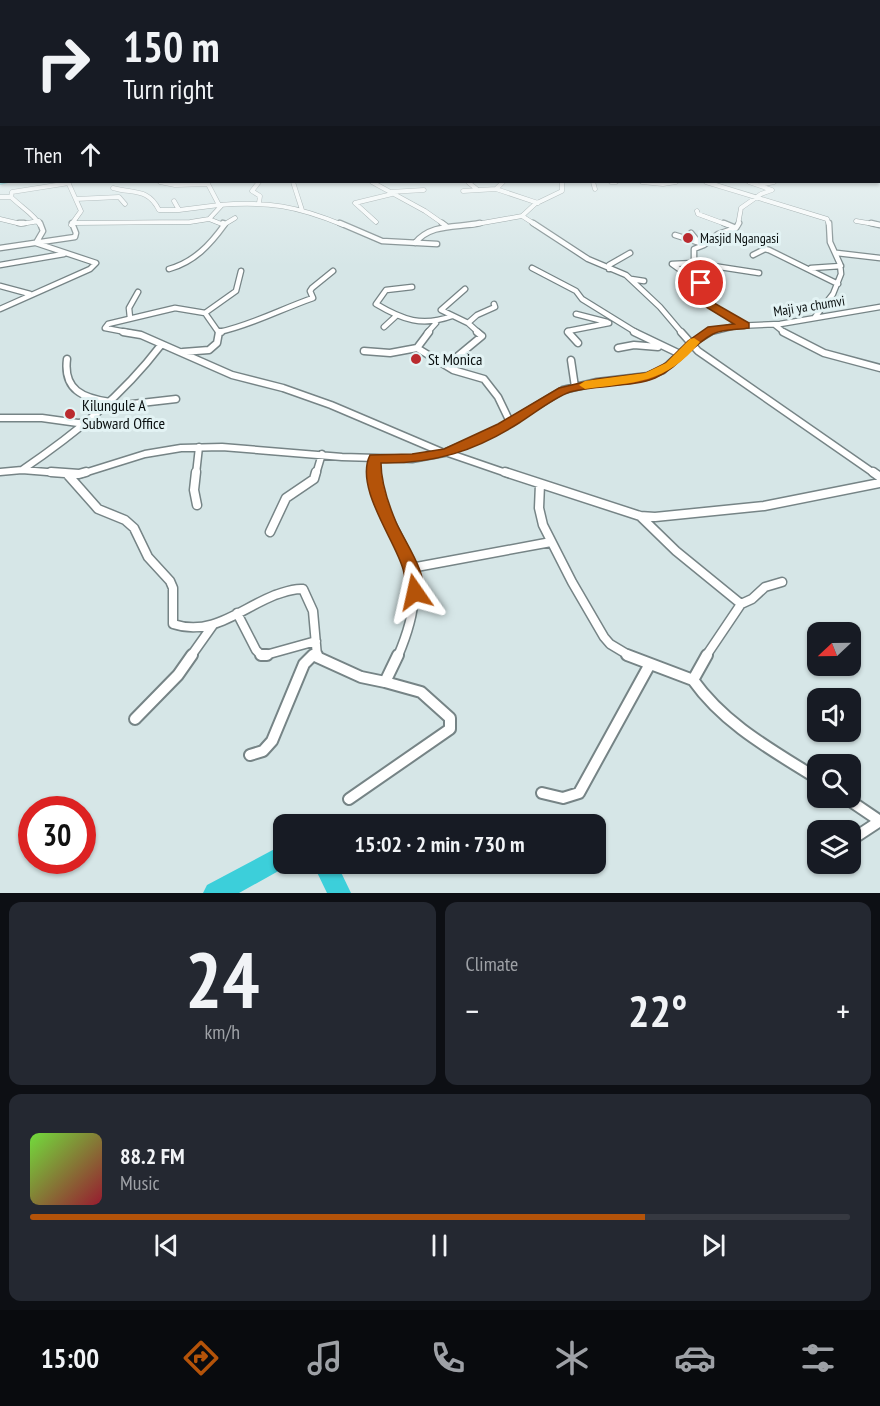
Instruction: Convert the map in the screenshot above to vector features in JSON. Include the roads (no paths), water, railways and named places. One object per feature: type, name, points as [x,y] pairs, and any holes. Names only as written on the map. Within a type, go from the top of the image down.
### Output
[{"type":"street","points":[[11,197],[12,192],[17,190],[62,183]]},
{"type":"street","points":[[0,248],[73,238],[76,233],[70,225],[81,211],[69,183]]},
{"type":"street","points":[[168,183],[210,185],[221,205]]},
{"type":"street","points":[[258,183],[252,191],[260,196],[259,203]]},
{"type":"street","points":[[293,183],[302,210]]},
{"type":"street","points":[[374,183],[446,226]]},
{"type":"street","points":[[469,183],[478,190]]},
{"type":"street","points":[[496,189],[502,183]]},
{"type":"street","points":[[415,243],[422,234],[446,226],[471,225],[522,216],[538,203],[562,191],[562,183]]},
{"type":"street","points":[[592,183],[595,189]]},
{"type":"street","points":[[652,183],[670,183]]},
{"type":"street","points":[[709,183],[828,219],[830,241],[841,266],[838,284],[815,317]]},
{"type":"street","points":[[694,263],[694,249],[704,245],[718,234],[736,228],[739,224],[741,208],[772,190],[753,183]]},
{"type":"street","points":[[760,185],[769,183]]},
{"type":"street","points":[[113,188],[145,192],[158,203],[159,210],[259,203],[302,210],[382,242],[437,244]]},
{"type":"street","points":[[464,191],[496,189],[538,203]]},
{"type":"street","points":[[376,222],[355,203],[391,193],[424,190]]},
{"type":"street","points":[[0,197],[11,197],[39,221],[43,231],[35,242],[60,250],[64,254]]},
{"type":"street","points":[[76,199],[119,197],[125,204]]},
{"type":"street","points":[[174,201],[178,210]]},
{"type":"street","points":[[209,219],[221,205]]},
{"type":"street","points":[[697,211],[698,214],[736,228]]},
{"type":"street","points":[[522,216],[588,259],[626,275],[698,351],[880,477]]},
{"type":"street","points":[[169,269],[188,264],[216,239],[225,224],[235,218]]},
{"type":"street","points":[[0,219],[21,224],[39,221]]},
{"type":"street","points":[[73,223],[130,221],[184,223],[209,219],[225,224]]},
{"type":"street","points":[[856,221],[880,225]]},
{"type":"street","points":[[0,227],[11,222]]},
{"type":"street","points":[[691,233],[697,242]]},
{"type":"street","points":[[675,235],[704,245]]},
{"type":"street","points":[[753,255],[765,249],[769,250],[838,284]]},
{"type":"street","points":[[609,269],[609,265],[630,253]]},
{"type":"street","points":[[837,253],[880,258]]},
{"type":"street","points":[[0,265],[64,254],[96,263],[90,269],[0,309]]},
{"type":"street","points":[[745,326],[710,305],[704,295],[703,286],[672,264],[694,263],[759,273]]},
{"type":"street","points":[[809,268],[841,266]]},
{"type":"street","points":[[532,268],[580,294],[582,299],[627,328],[663,348],[680,354]]},
{"type":"street","points":[[205,313],[236,291],[241,271]]},
{"type":"street","points":[[219,332],[244,327],[282,309],[313,298],[310,291],[312,288],[333,271]]},
{"type":"street","points":[[631,279],[644,281]]},
{"type":"street","points":[[0,286],[30,294]]},
{"type":"street","points":[[412,287],[390,288],[377,301],[378,307],[396,316],[436,323]]},
{"type":"street","points":[[447,364],[482,336],[468,323],[442,312],[442,306],[465,289]]},
{"type":"street","points":[[130,318],[129,308],[138,292]]},
{"type":"street","points":[[468,323],[473,316],[495,307],[494,304]]},
{"type":"street","name":"Maji ya chumvi","points":[[0,472],[21,470],[68,475],[88,473],[162,450],[199,447],[412,459],[446,453],[492,433],[554,395],[575,387],[648,376],[670,366],[692,343],[712,330],[775,325],[880,307]]},
{"type":"street","points":[[180,352],[212,349],[218,341],[219,332],[205,313],[175,308],[108,324],[105,328],[141,335],[232,375],[283,388],[331,405],[446,453],[640,516],[764,506],[880,483]]},
{"type":"street","points":[[576,314],[627,328]]},
{"type":"street","points":[[384,327],[396,316]]},
{"type":"street","points":[[417,348],[417,345],[436,323],[452,316]]},
{"type":"street","points":[[578,343],[568,331],[609,322]]},
{"type":"street","points":[[775,325],[798,343],[855,363],[880,368]]},
{"type":"street","points":[[21,470],[91,422],[139,376],[161,345]]},
{"type":"street","points":[[618,348],[634,345],[663,348]]},
{"type":"street","points":[[364,351],[390,353],[417,348],[465,375],[484,379],[498,397],[510,422]]},
{"type":"street","points":[[67,359],[66,371],[76,391],[87,399],[108,405],[176,399]]},
{"type":"street","points":[[571,360],[575,387]]},
{"type":"street","points":[[0,418],[54,418],[78,423],[91,422]]},
{"type":"street","points":[[197,505],[194,490],[199,447]]},
{"type":"street","points":[[270,532],[286,498],[314,479],[322,454]]},
{"type":"street","points":[[375,458],[374,476],[381,501],[389,525],[411,568],[415,592],[402,648],[385,682]]},
{"type":"street","points":[[68,475],[98,509],[125,520],[134,528],[148,557],[170,581],[173,588],[173,624],[192,629],[213,625],[293,589],[303,589],[314,611],[315,653],[304,664],[272,741],[263,751],[250,755]]},
{"type":"street","points":[[540,484],[540,515],[546,534],[599,630],[609,643],[650,664],[662,666],[693,680],[710,702],[747,734],[807,772]]},
{"type":"street","points":[[640,516],[676,551],[741,604]]},
{"type":"street","points":[[411,568],[551,542]]},
{"type":"street","points":[[693,680],[713,644],[741,604],[752,599],[765,587],[782,582]]},
{"type":"street","points":[[237,613],[256,650],[262,656],[316,641]]},
{"type":"street","points":[[135,718],[178,675],[213,625]]},
{"type":"street","points":[[315,653],[317,657],[361,677],[421,692],[450,718],[450,729],[349,799]]},
{"type":"street","points":[[542,793],[563,798],[579,793],[650,664]]},
{"type":"street","points":[[861,808],[880,821],[861,833]]},
{"type":"waterway","points":[[215,893],[273,861]]},
{"type":"waterway","points":[[330,874],[339,893]]},
{"type":"place","name":"Masjid Ngangasi","points":[[688,238]]},
{"type":"place","name":"St Monica","points":[[416,359]]},
{"type":"place","name":"Kilungule A Subward Office","points":[[70,414]]}]
